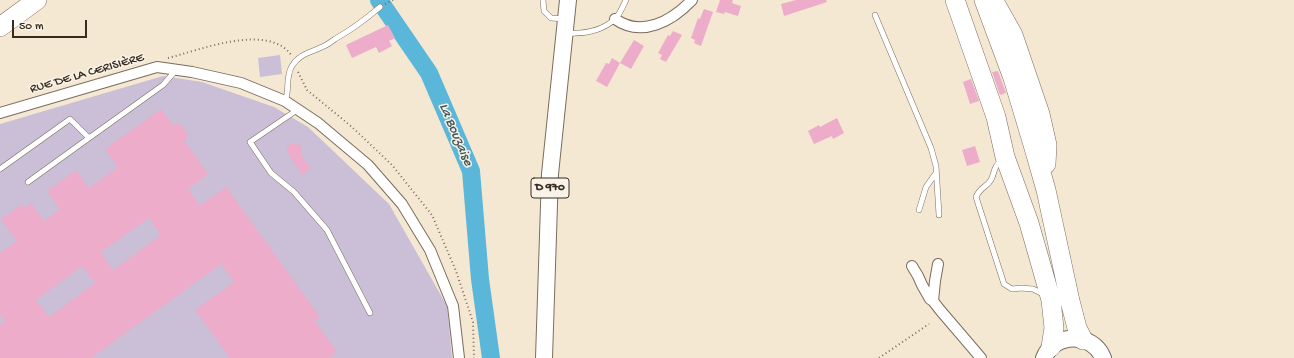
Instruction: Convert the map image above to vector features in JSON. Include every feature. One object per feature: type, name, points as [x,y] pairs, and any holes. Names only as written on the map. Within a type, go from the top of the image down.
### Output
[{"type":"highway","points":[[0,27],[37,0]]},
{"type":"highway","points":[[955,0],[996,117],[1005,157],[1029,223],[1051,300],[1054,328],[1048,352]]},
{"type":"highway","points":[[984,0],[1013,78],[1046,190],[1070,301],[1077,328],[1083,340]]},
{"type":"highway","points":[[993,0],[1013,35],[1040,114],[1047,145],[1046,190]]},
{"type":"main road","name":"D 970","points":[[544,358],[550,174],[568,0]]},
{"type":"main road","points":[[1048,352],[1063,340],[1077,338],[1091,343],[1103,358]]},
{"type":"street","points":[[615,18],[624,25],[631,27],[653,26],[682,10],[692,0]]},
{"type":"street","name":"RUE DE LA CERISIÈRE","points":[[0,113],[157,68],[192,72],[241,83],[285,101],[318,123],[368,165],[402,204],[430,250],[453,306],[459,358]]},
{"type":"street","points":[[933,301],[938,264]]},
{"type":"street","points":[[912,266],[930,299],[981,358]]},
{"type":"lane","points":[[543,0],[544,11],[551,18],[565,26],[592,32],[615,18],[626,0]]},
{"type":"lane","points":[[285,101],[287,97],[287,83],[290,68],[295,60],[302,55],[322,47],[336,39],[359,24],[380,7]]},
{"type":"lane","points":[[875,15],[931,148],[936,166],[938,182],[937,205],[939,215]]},
{"type":"lane","points":[[28,182],[163,85],[176,70]]},
{"type":"lane","points":[[297,110],[250,142],[271,173],[294,192],[327,230],[370,313]]},
{"type":"lane","points":[[0,170],[70,119],[89,138]]},
{"type":"lane","points":[[1005,157],[996,165],[990,181],[979,190],[976,198],[998,267],[1004,284],[1008,287],[1012,289],[1033,289],[1051,300]]},
{"type":"lane","points":[[919,210],[926,187],[930,179],[936,173]]},
{"type":"path","points":[[157,68],[164,59],[236,40],[254,39],[272,42],[290,52],[295,60]]},
{"type":"path","points":[[879,358],[928,324]]},
{"type":"shaded area","points":[[280,55],[282,74],[260,77],[258,58]]},
{"type":"shaded area","points":[[163,76],[202,82],[274,107],[308,127],[389,204],[447,306],[452,358],[0,358],[0,124]]},
{"type":"building","points":[[720,0],[733,0],[732,3],[741,6],[738,16],[725,12],[724,14],[716,12]]},
{"type":"building","points":[[796,0],[826,0],[827,2],[784,16],[781,4]]},
{"type":"building","points":[[704,9],[713,12],[701,46],[694,43],[695,40],[691,38],[698,18],[700,19]]},
{"type":"building","points":[[388,25],[395,38],[389,41],[392,46],[379,53],[376,47],[352,58],[346,45]]},
{"type":"building","points":[[673,31],[682,35],[666,62],[660,59],[662,55],[658,53],[668,35],[670,36]]},
{"type":"building","points":[[634,40],[644,46],[631,69],[620,63]]},
{"type":"building","points":[[612,58],[620,63],[607,87],[596,81],[606,63],[609,64]]},
{"type":"building","points":[[998,71],[1006,93],[1000,95],[992,72]]},
{"type":"building","points":[[971,79],[979,101],[970,104],[963,82]]},
{"type":"building","points":[[161,109],[174,126],[179,123],[189,136],[184,140],[208,174],[188,189],[200,206],[226,187],[320,317],[315,321],[337,352],[329,358],[230,358],[195,310],[234,282],[221,264],[91,358],[0,358],[0,325],[5,321],[0,314],[0,253],[17,241],[1,219],[22,204],[24,208],[31,203],[44,221],[60,209],[47,191],[76,170],[89,188],[118,167],[105,149]],"holes":[[[149,218],[161,235],[113,270],[101,252]],[[82,266],[95,283],[49,317],[36,300]]]},
{"type":"building","points":[[837,118],[844,133],[833,139],[832,136],[814,144],[808,131],[819,125],[820,127]]},
{"type":"building","points":[[297,143],[300,146],[302,150],[301,154],[311,168],[302,175],[287,152],[287,146]]},
{"type":"building","points":[[975,146],[980,162],[967,166],[962,150]]},
{"type":"waterway","name":"La Bouzaise","points":[[379,0],[429,73],[471,171],[480,279],[491,358]]}]
